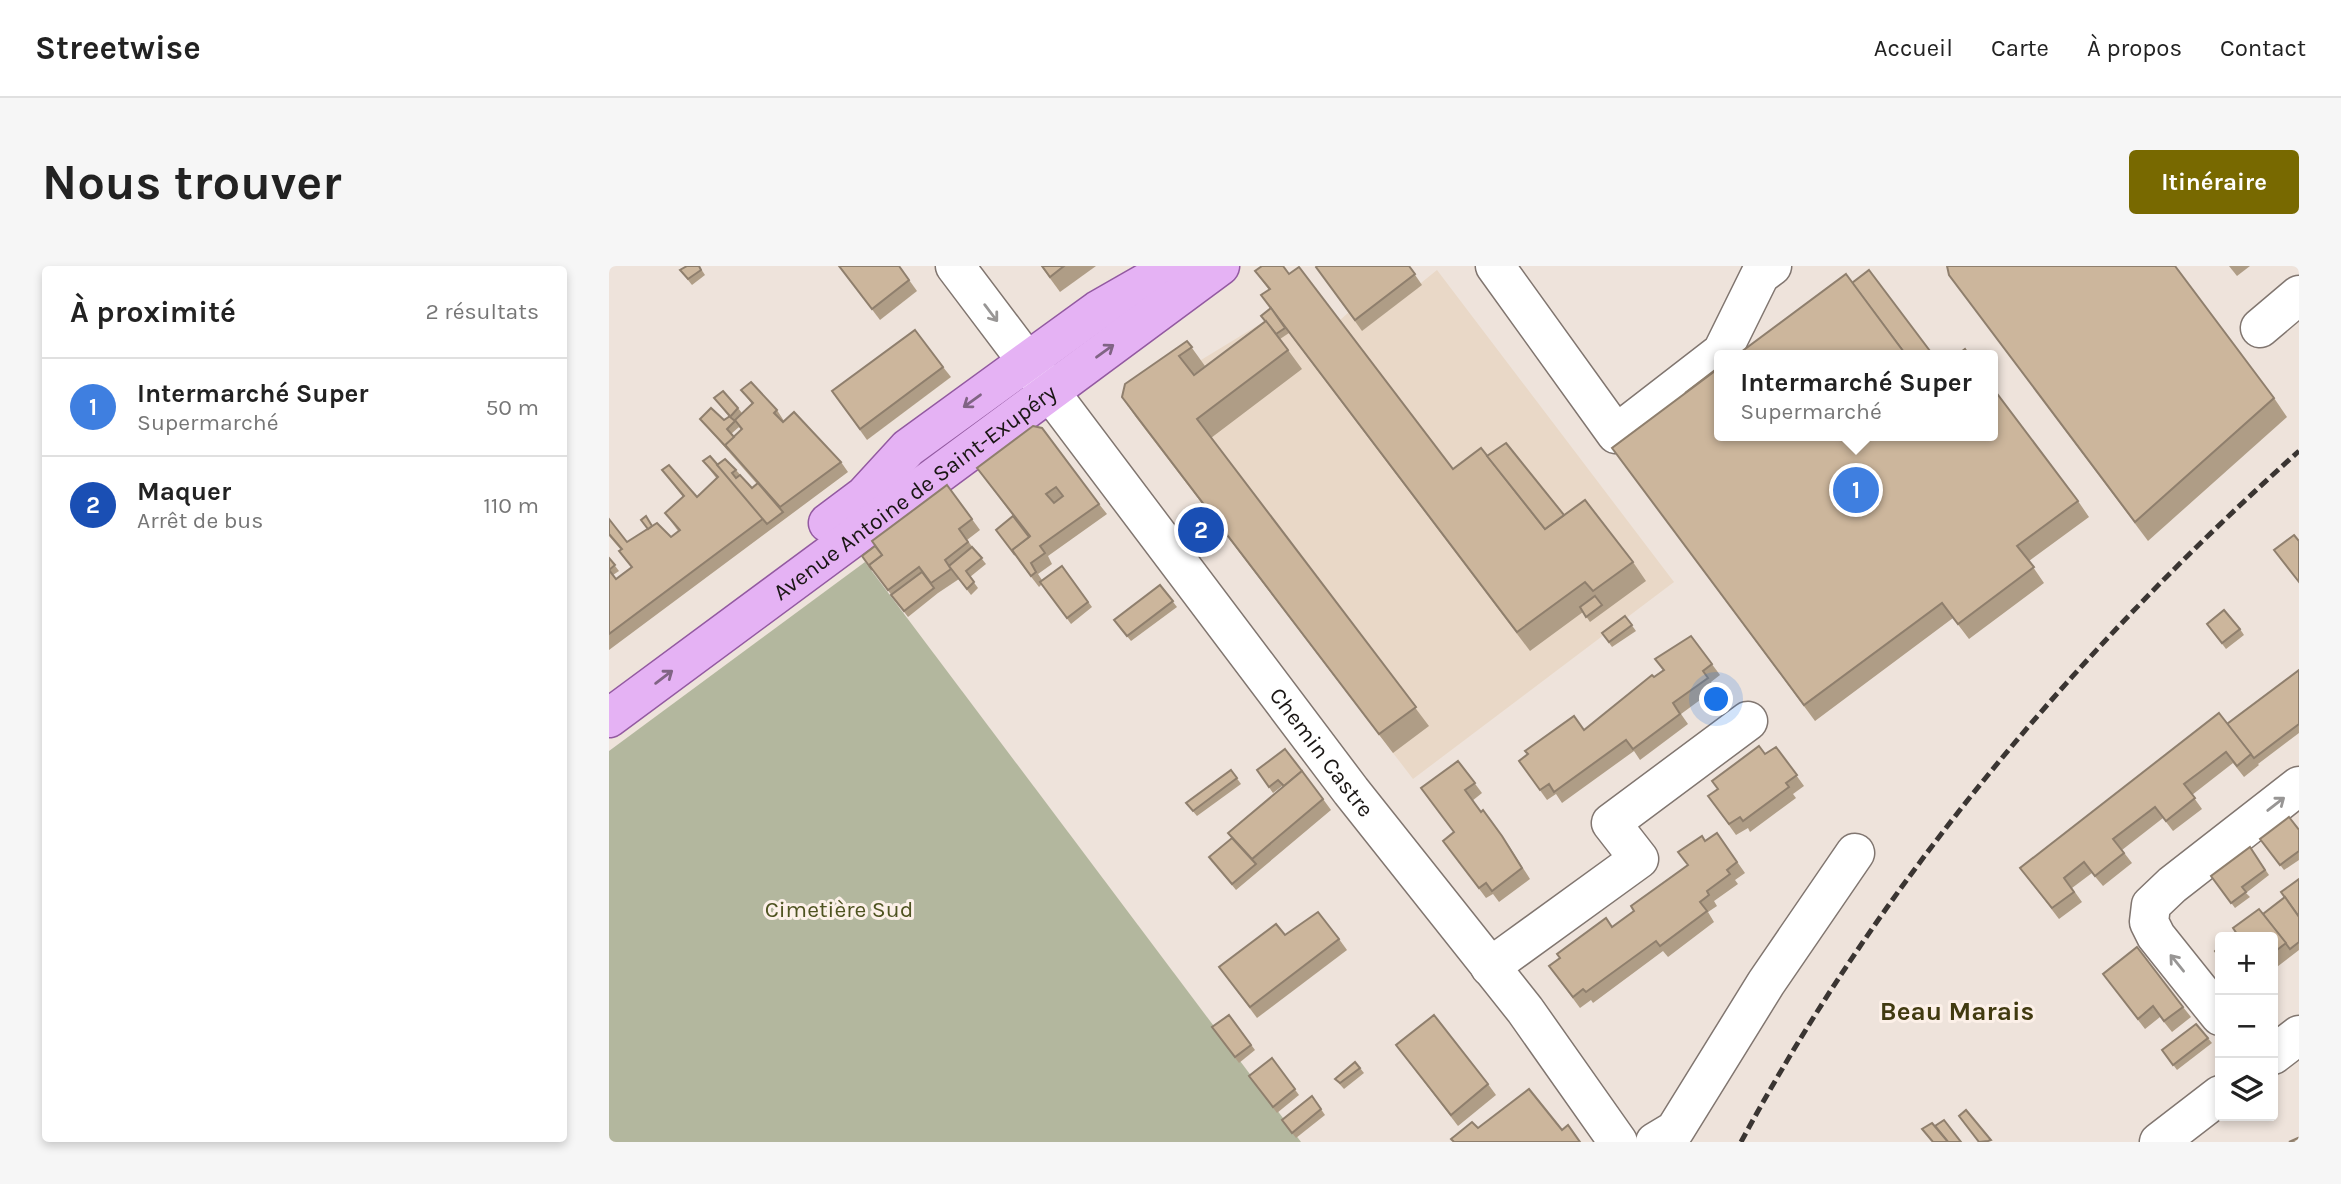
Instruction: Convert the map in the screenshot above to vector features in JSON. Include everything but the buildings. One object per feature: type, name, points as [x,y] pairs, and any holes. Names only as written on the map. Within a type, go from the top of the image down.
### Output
[{"type":"main road","name":"Avenue Antoine de Saint-Exupéry","points":[[609,685],[864,496],[908,448],[1098,310],[1175,266]]},
{"type":"main road","name":"Avenue Antoine de Saint-Exupéry","points":[[609,718],[1220,266]]},
{"type":"street","name":"Chemin Castre","points":[[955,266],[1351,791],[1525,1010],[1618,1142]]},
{"type":"street","points":[[1495,266],[1616,434],[1714,358]]},
{"type":"street","points":[[1723,350],[1760,275],[1772,266]]},
{"type":"street","points":[[2260,328],[2299,295]]},
{"type":"street","points":[[1490,967],[1639,859],[1611,823],[1748,721]]},
{"type":"street","points":[[2215,1010],[2156,936],[2150,922],[2151,905],[2299,786]]},
{"type":"street","points":[[1655,1142],[1675,1130],[1766,983],[1855,853]]},
{"type":"street","points":[[2278,1051],[2299,1035]]},
{"type":"street","points":[[2159,1142],[2215,1099]]},
{"type":"shaded area","points":[[1437,270],[1674,582],[1413,779],[1135,416],[1138,403],[1265,321],[1339,321],[1349,312],[1363,330]]},
{"type":"green space","name":"Cimetière Sud","points":[[865,562],[1301,1142],[609,1142],[609,751]]},
{"type":"railway","points":[[1741,1142],[1796,1045],[1857,951],[1921,860],[1990,772],[2138,606],[2217,527],[2299,451]]},
{"type":"place","name":"Intermarché Super","points":[[1856,490]]},
{"type":"place","name":"Maquer","points":[[1201,530]]},
{"type":"district","name":"Beau Marais","points":[[1957,1011]]}]
